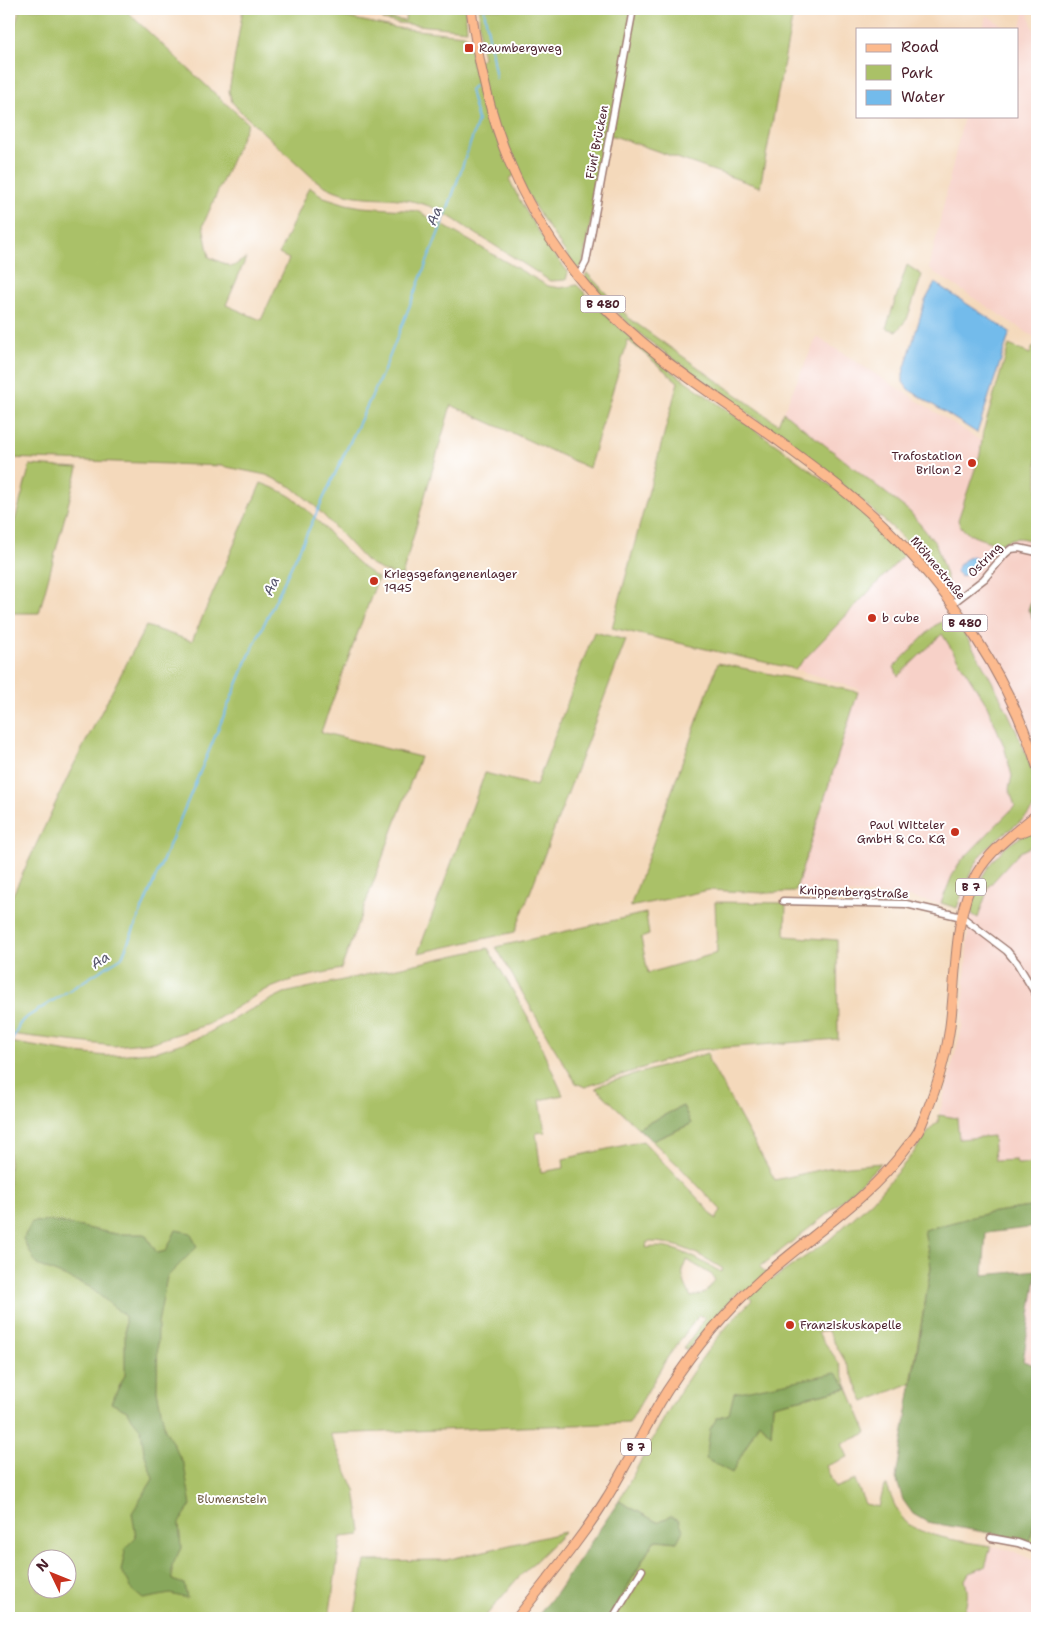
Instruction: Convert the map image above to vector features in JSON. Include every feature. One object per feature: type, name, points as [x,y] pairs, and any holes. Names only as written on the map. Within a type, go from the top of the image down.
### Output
[{"type":"main road","name":"B 480","points":[[471,9],[482,76],[493,119],[511,168],[539,221],[562,257],[578,277]]},
{"type":"main road","name":"Möhnestraße","points":[[578,277],[622,324],[657,354],[781,443],[863,506],[924,568],[953,603],[996,673],[1018,717],[1037,764]]},
{"type":"main road","name":"B 7","points":[[517,1618],[584,1531],[606,1499],[666,1393],[693,1352],[736,1302],[760,1279],[877,1182],[898,1160],[918,1132],[932,1097],[946,1049],[962,916],[972,884],[978,871],[998,847],[1037,814]]},
{"type":"main road","name":"B 7","points":[[1010,838],[1037,826]]},
{"type":"street","name":"Fünf Brücken","points":[[578,277],[586,262],[633,9]]},
{"type":"street","name":"Ostring","points":[[953,603],[984,579],[1011,549],[1019,548],[1037,552]]},
{"type":"street","name":"Knippenbergstraße","points":[[783,901],[906,904],[962,916],[1007,951],[1017,963],[1037,996]]},
{"type":"street","points":[[991,1538],[1018,1543],[1037,1550]]},
{"type":"street","points":[[614,1618],[642,1570]]},
{"type":"shaded area","points":[[1025,9],[1027,9],[1037,35],[1037,339],[929,269],[964,118],[1018,118],[1019,35]]},
{"type":"shaded area","points":[[986,15],[1006,28],[983,28]]},
{"type":"shaded area","points":[[817,337],[981,441],[980,454],[1001,544],[1010,539],[1018,538],[1037,543],[1037,1163],[1016,1164],[1016,1160],[995,1161],[993,1136],[959,1139],[957,1118],[939,1115],[962,1027],[969,912],[899,895],[795,892],[859,689],[795,669],[904,555],[935,591],[948,582],[935,543],[922,528],[858,471],[783,412]]},
{"type":"shaded area","points":[[1037,1271],[1037,1366],[1023,1361]]},
{"type":"shaded area","points":[[991,1546],[1011,1550],[1037,1562],[1037,1618],[960,1618],[963,1614],[969,1592],[965,1580],[969,1573],[985,1567]]},
{"type":"green space","points":[[20,9],[124,9],[248,123],[203,225],[209,257],[232,267],[246,258],[226,305],[261,320],[289,259],[279,254],[309,187],[324,197],[346,204],[418,211],[548,286],[560,288],[577,285],[612,321],[660,363],[834,488],[861,511],[904,555],[795,669],[612,628],[678,382],[628,340],[589,468],[451,405],[402,576],[383,571],[366,561],[314,505],[292,487],[266,475],[222,466],[9,458],[9,383],[11,378],[9,377],[9,47]]},
{"type":"green space","points":[[243,9],[306,9],[397,28],[464,35],[469,38],[473,66],[483,58],[480,42],[479,9],[794,9],[760,187],[607,135],[582,267],[576,268],[536,209],[517,173],[509,179],[536,227],[568,272],[566,280],[550,281],[449,216],[430,206],[408,200],[355,196],[342,193],[328,188],[314,179],[232,102],[229,91]]},
{"type":"green space","points":[[406,9],[465,9],[467,30],[383,20],[383,17],[405,21]]},
{"type":"green space","points":[[907,265],[922,275],[907,319],[897,331],[886,328]]},
{"type":"green space","points":[[587,273],[630,319],[778,424],[783,412],[910,512],[936,544],[948,582],[945,584],[895,530],[854,494],[781,437],[645,338],[621,317],[585,277]]},
{"type":"green space","points":[[1009,345],[1030,354],[1033,347],[1037,350],[1037,544],[1027,539],[1019,538],[997,544],[968,533],[958,520],[980,454],[983,432]]},
{"type":"green space","points":[[30,465],[78,468],[39,613],[9,613],[9,543]]},
{"type":"green space","points":[[261,483],[293,498],[315,517],[344,550],[378,578],[321,732],[420,757],[341,969],[291,980],[263,991],[209,1024],[153,1042],[114,1046],[9,1034],[9,903],[70,772],[146,626],[192,641]]},
{"type":"green space","points":[[1037,584],[1037,624],[1036,625],[1028,610]]},
{"type":"green space","points":[[946,620],[955,621],[978,656],[992,682],[1020,740],[1031,767],[1036,789],[1036,804],[1032,810],[990,845],[974,866],[957,908],[941,903],[952,876],[961,861],[1015,806],[1009,789],[1012,776],[1004,746],[987,705],[942,634],[898,676],[894,667],[934,626]]},
{"type":"green space","points":[[594,632],[626,640],[515,932],[418,953],[485,773],[536,786]]},
{"type":"green space","points":[[718,663],[858,692],[795,892],[763,893],[709,890],[630,907]]},
{"type":"green space","points":[[1037,829],[1037,848],[1034,845],[1020,852],[989,886],[978,918],[973,915],[970,909],[974,895],[993,860],[1023,835]]},
{"type":"green space","points":[[715,902],[786,903],[785,936],[837,940],[838,1039],[697,1050],[585,1087],[576,1083],[496,947],[646,913],[649,935],[641,938],[648,973],[717,953]]},
{"type":"green space","name":"Blumenstein","points":[[488,948],[528,1017],[563,1095],[540,1100],[545,1132],[536,1133],[541,1172],[564,1168],[563,1159],[643,1141],[716,1220],[721,1210],[652,1141],[691,1124],[683,1106],[638,1128],[596,1088],[603,1084],[708,1053],[708,1059],[775,1180],[828,1168],[881,1163],[831,1211],[760,1267],[773,1279],[828,1241],[873,1200],[938,1122],[939,1115],[957,1118],[959,1139],[993,1136],[995,1161],[1016,1160],[1017,1164],[1037,1163],[1037,1206],[988,1213],[925,1230],[931,1267],[911,1383],[864,1402],[848,1366],[827,1330],[818,1333],[839,1363],[867,1433],[842,1444],[848,1457],[826,1466],[835,1488],[855,1480],[865,1504],[879,1507],[884,1486],[887,1486],[894,1505],[905,1521],[912,1527],[945,1538],[991,1546],[985,1567],[969,1573],[965,1580],[967,1600],[960,1618],[609,1618],[654,1541],[677,1542],[657,1522],[619,1501],[689,1378],[718,1337],[752,1300],[740,1289],[687,1350],[684,1348],[705,1318],[699,1315],[667,1358],[629,1423],[330,1434],[355,1490],[361,1531],[360,1535],[341,1537],[329,1618],[9,1618],[9,1042],[75,1053],[107,1056],[158,1051],[201,1037],[284,993]],"holes":[[[647,1242],[677,1246],[705,1258],[723,1269],[721,1272],[694,1257],[676,1250],[657,1247],[646,1248]],[[687,1260],[712,1275],[715,1280],[705,1293],[691,1297],[683,1278],[684,1265]],[[848,1388],[773,1405],[771,1435],[759,1422],[717,1418],[729,1414]]]},
{"type":"green space","points":[[683,1106],[691,1124],[652,1141],[638,1128]]},
{"type":"green space","points":[[1037,1206],[1037,1227],[986,1233],[983,1275],[1037,1270],[1023,1361],[1037,1366],[1037,1513],[1029,1543],[995,1534],[927,1522],[913,1514],[903,1500],[896,1478],[931,1267],[924,1230],[988,1213]]},
{"type":"green space","points":[[52,1221],[116,1234],[145,1234],[157,1253],[166,1251],[176,1230],[191,1233],[197,1247],[167,1277],[158,1323],[157,1391],[165,1429],[184,1465],[191,1505],[179,1523],[181,1548],[172,1566],[172,1580],[184,1584],[187,1598],[170,1594],[143,1599],[132,1590],[121,1571],[126,1547],[136,1537],[132,1513],[153,1479],[144,1452],[141,1430],[127,1411],[111,1403],[125,1375],[125,1316],[88,1286],[37,1265],[23,1239],[32,1222]]},
{"type":"green space","points":[[836,1373],[848,1388],[773,1405],[771,1435],[759,1422],[732,1473],[706,1459],[710,1429],[717,1418],[729,1414],[734,1393]]},
{"type":"green space","points":[[619,1501],[657,1522],[671,1516],[679,1520],[683,1530],[677,1542],[654,1541],[609,1618],[536,1618],[557,1592]]},
{"type":"green space","points":[[1037,1513],[1037,1547],[1029,1543]]},
{"type":"green space","points":[[565,1532],[516,1580],[484,1618],[354,1618],[365,1561],[446,1560]]},
{"type":"water","points":[[935,283],[1010,332],[977,433],[908,389],[903,382],[903,374],[925,301]]},
{"type":"water","points":[[973,556],[977,559],[978,564],[961,577],[956,572],[958,567],[965,560]]},
{"type":"waterway","name":"Aa","points":[[484,9],[496,78]]},
{"type":"waterway","name":"Aa","points":[[9,1048],[19,1025],[24,1019],[122,957],[249,656],[385,368],[446,214],[478,121],[470,90],[474,86]]},
{"type":"place","name":"Raumbergweg","points":[[469,48]]},
{"type":"place","name":"Trafostation Brilon 2","points":[[972,463]]},
{"type":"place","name":"Kriegsgefangenenlager 1945","points":[[374,581]]},
{"type":"place","name":"b cube","points":[[872,618]]},
{"type":"place","name":"Paul Witteler GmbH & Co. KG","points":[[955,832]]},
{"type":"place","name":"Franziskuskapelle","points":[[790,1325]]}]
